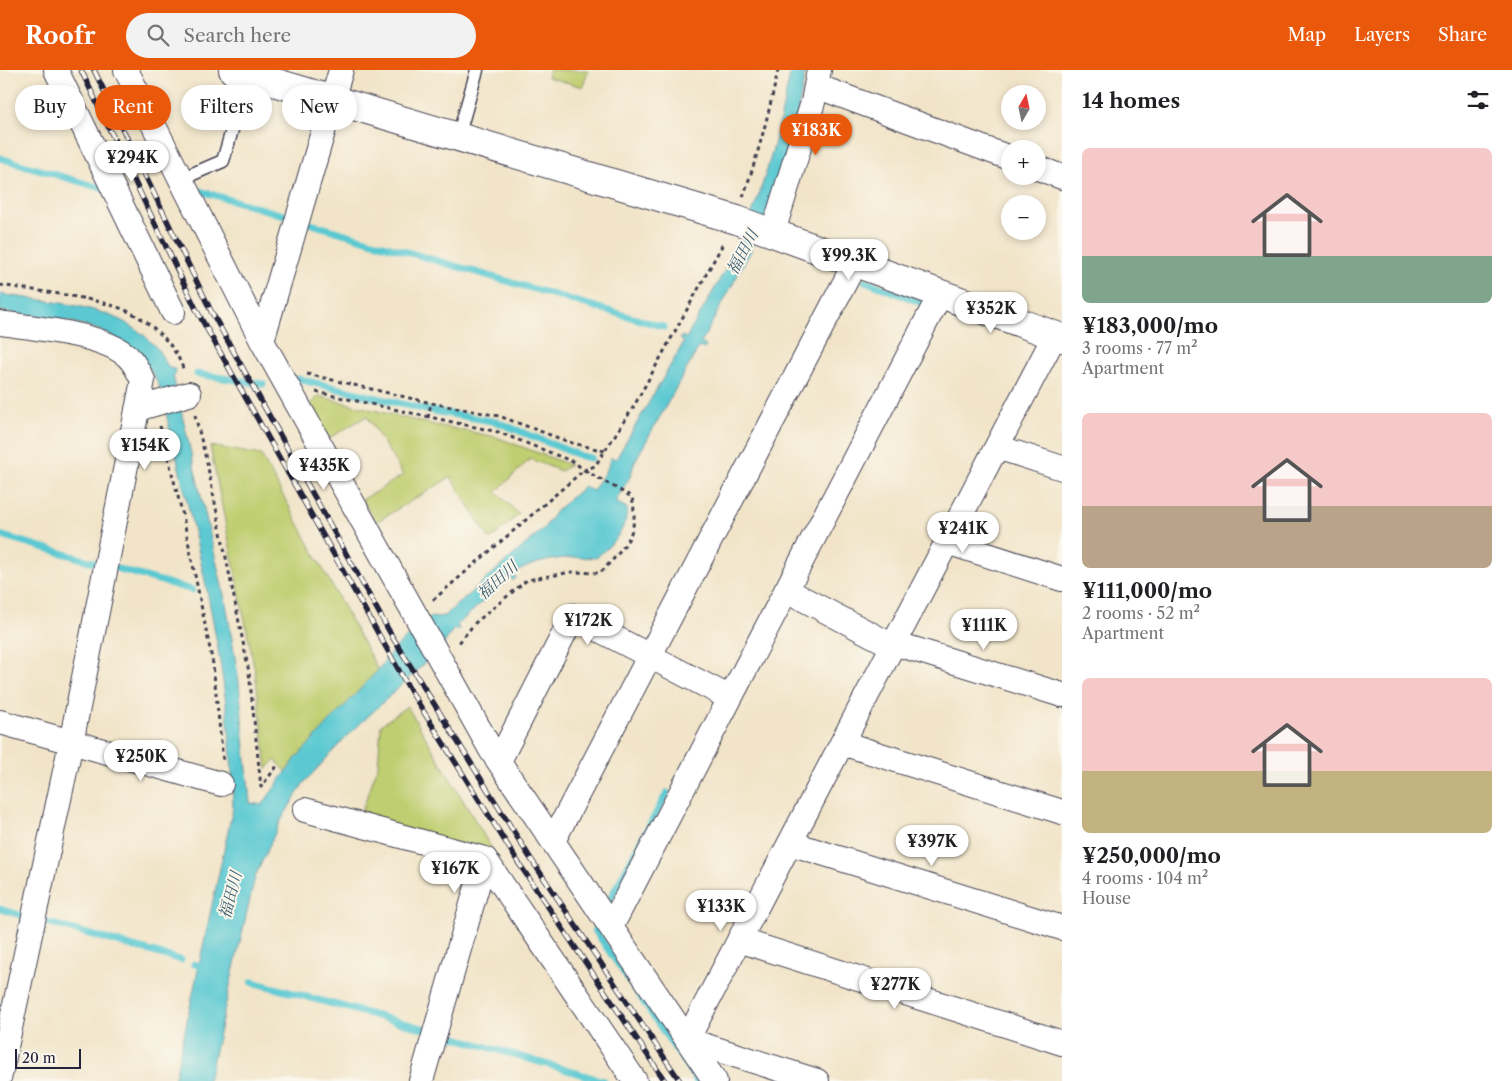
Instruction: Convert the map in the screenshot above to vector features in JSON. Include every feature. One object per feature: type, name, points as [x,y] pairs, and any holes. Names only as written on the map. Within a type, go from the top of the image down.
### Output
[{"type":"street","points":[[56,70],[173,312]]},
{"type":"street","points":[[126,70],[262,341],[440,660],[499,761],[715,1081]]},
{"type":"street","points":[[233,70],[283,85]]},
{"type":"street","points":[[338,85],[342,70]]},
{"type":"street","points":[[772,232],[817,78],[1001,154]]},
{"type":"street","points":[[357,107],[736,219],[1059,336],[997,447],[687,1040]]},
{"type":"street","points":[[262,341],[324,130]]},
{"type":"street","points":[[1046,171],[1062,177]]},
{"type":"street","points":[[553,841],[856,261]]},
{"type":"street","points":[[610,927],[941,293]]},
{"type":"street","points":[[0,1075],[71,743],[150,405],[143,380],[130,359],[108,345],[90,338],[1,327]]},
{"type":"street","points":[[150,405],[187,395]]},
{"type":"street","points":[[997,447],[1062,468]]},
{"type":"street","points":[[947,542],[1062,578]]},
{"type":"street","points":[[786,590],[894,645],[1062,696]]},
{"type":"street","points":[[499,761],[573,616],[730,698]]},
{"type":"street","points":[[0,722],[221,784]]},
{"type":"street","points":[[842,743],[1062,812]]},
{"type":"street","points":[[305,810],[485,859],[635,1081]]},
{"type":"street","points":[[790,843],[1062,928]]},
{"type":"street","points":[[421,1081],[485,859]]},
{"type":"street","points":[[739,940],[1062,1043]]},
{"type":"street","points":[[687,1040],[817,1081]]},
{"type":"lane","points":[[458,137],[477,70]]},
{"type":"lane","points":[[181,179],[223,160],[231,130]]},
{"type":"path","points":[[418,619],[584,470],[595,466],[605,451],[634,406],[736,219],[756,163],[778,70]]},
{"type":"path","points":[[0,285],[115,306],[144,320],[164,339],[182,363],[187,395],[207,463],[250,672],[261,786],[277,766]]},
{"type":"path","points":[[282,376],[499,416],[572,443],[605,451]]},
{"type":"path","points":[[282,376],[428,418],[498,432],[574,462],[584,470],[632,497],[636,514],[626,546],[600,573],[572,572],[527,580],[475,623],[440,660]]},
{"type":"path","points":[[428,418],[431,403]]},
{"type":"path","points":[[150,405],[183,516],[213,664],[224,773],[221,784]]},
{"type":"green space","points":[[549,70],[588,70],[583,87],[547,77]]},
{"type":"green space","points":[[318,396],[421,422],[496,437],[570,465],[561,471],[530,459],[496,492],[519,514],[490,540],[451,477],[376,522],[362,500],[403,475],[367,416],[326,440],[309,406]]},
{"type":"green space","points":[[210,446],[261,455],[378,670],[286,771],[275,760],[267,769],[255,671]]},
{"type":"green space","points":[[407,706],[495,854],[360,816],[378,766],[381,725]]},
{"type":"water","name":"福田川","points":[[791,70],[806,70],[794,129],[761,232],[701,343],[706,346],[704,349],[699,347],[634,463],[631,475],[615,502],[627,508],[624,524],[617,537],[596,558],[564,558],[542,562],[514,574],[516,578],[513,581],[510,577],[457,625],[459,629],[456,631],[454,628],[442,647],[345,738],[303,784],[280,822],[255,877],[208,1081],[174,1081],[233,808],[226,701],[218,649],[197,544],[160,388],[147,365],[131,348],[113,336],[93,328],[71,322],[0,311],[0,294],[82,307],[121,321],[139,331],[156,347],[169,368],[175,369],[176,374],[173,376],[226,603],[239,682],[250,803],[262,805],[296,758],[378,670],[392,651],[427,618],[444,616],[544,528],[556,511],[584,486],[593,491],[608,467],[610,458],[616,459],[684,342],[680,339],[682,336],[686,338],[718,284],[739,241],[754,208],[767,170]]},
{"type":"waterway","points":[[0,158],[107,190]]},
{"type":"waterway","points":[[200,191],[287,216]]},
{"type":"waterway","points":[[308,223],[664,327]]},
{"type":"waterway","points":[[865,281],[925,304],[922,309]]},
{"type":"waterway","points":[[197,374],[263,384]]},
{"type":"waterway","points":[[298,379],[427,410]]},
{"type":"waterway","points":[[433,411],[497,422],[581,456],[591,458]]},
{"type":"waterway","points":[[0,535],[96,563]]},
{"type":"waterway","points":[[115,568],[192,590]]},
{"type":"waterway","points":[[608,903],[667,793]]},
{"type":"waterway","points":[[0,909],[24,916]]},
{"type":"waterway","points":[[42,921],[181,960]]},
{"type":"waterway","points":[[595,930],[697,1081]]},
{"type":"waterway","points":[[194,964],[208,968]]},
{"type":"waterway","points":[[252,982],[425,1029]]},
{"type":"waterway","points":[[443,1034],[604,1081]]},
{"type":"railway","points":[[81,70],[198,313],[410,690],[520,865],[665,1081]]},
{"type":"railway","points":[[94,70],[211,311],[393,638],[529,856],[680,1081]]}]
